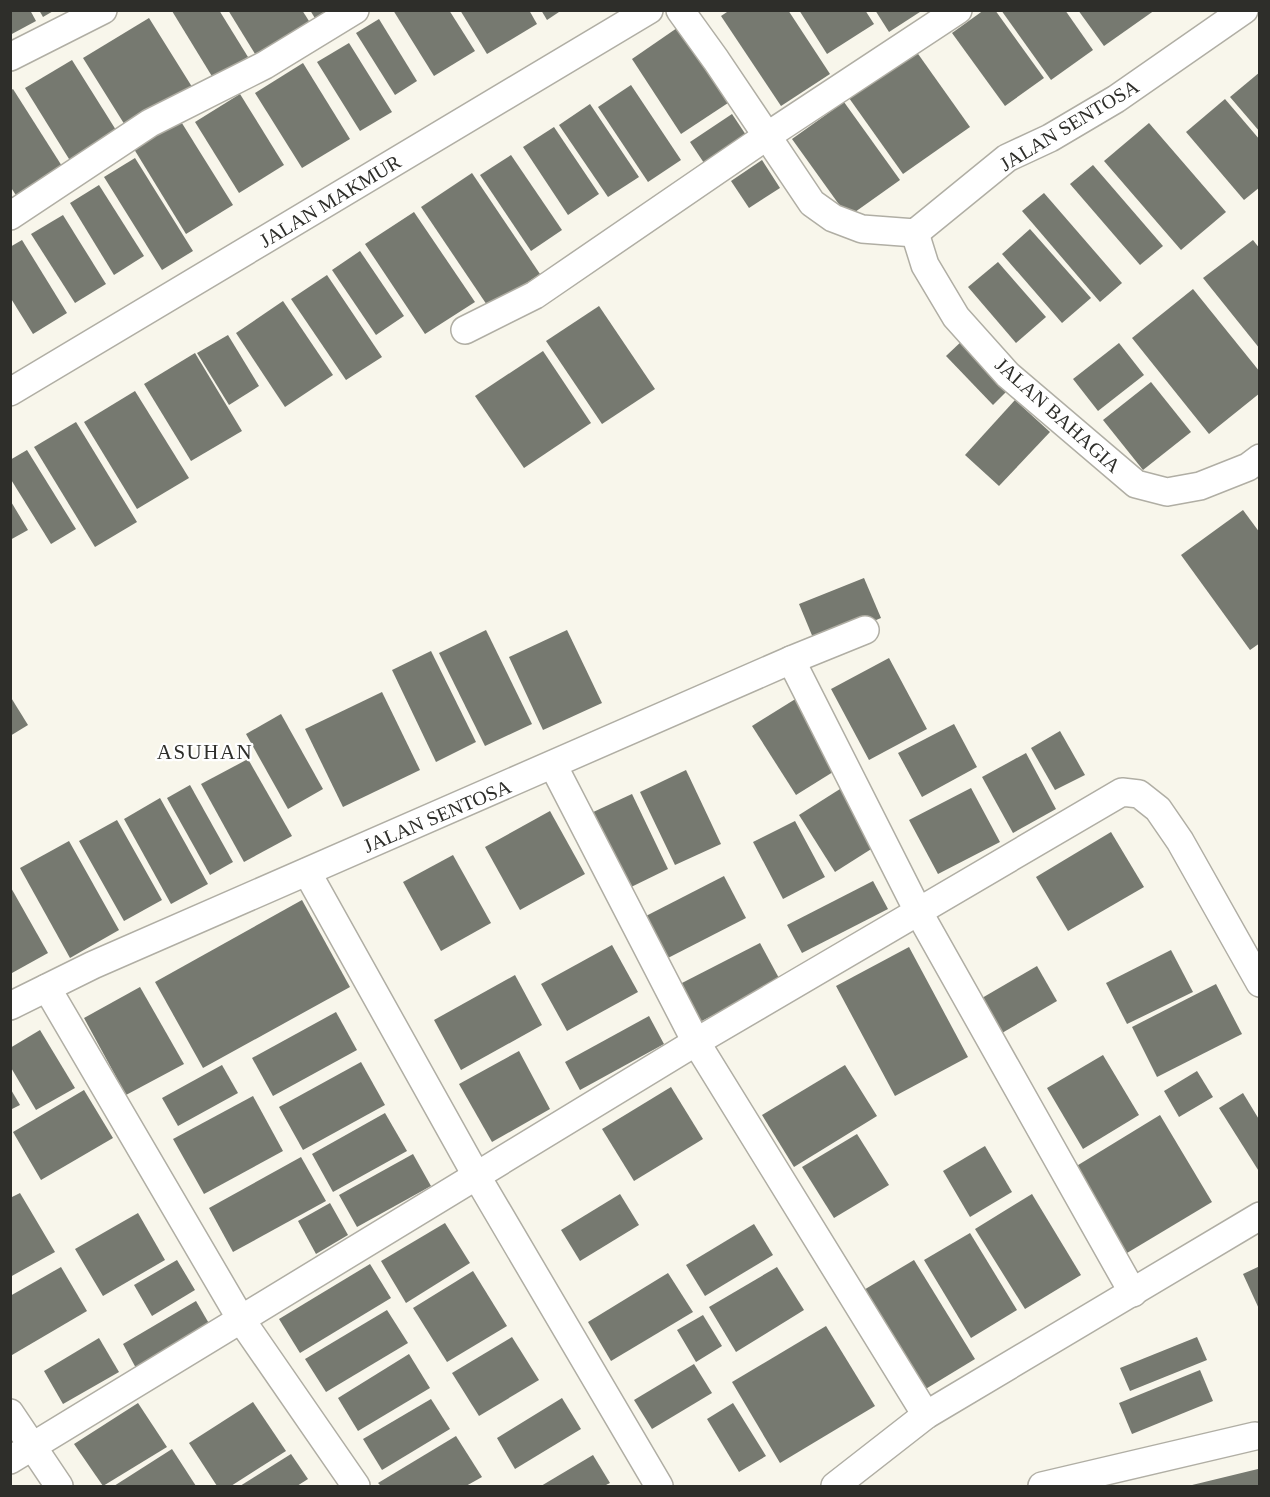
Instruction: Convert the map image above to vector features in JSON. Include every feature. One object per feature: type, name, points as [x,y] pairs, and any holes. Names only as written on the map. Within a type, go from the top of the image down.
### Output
[{"type":"street","points":[[10,57],[103,10]]},
{"type":"street","points":[[10,216],[150,123],[265,65],[355,10]]},
{"type":"street","name":"JALAN MAKMUR","points":[[10,392],[649,10]]},
{"type":"street","points":[[680,10],[812,203],[833,218],[862,229],[915,233]]},
{"type":"street","points":[[465,330],[535,295],[767,136],[958,10]]},
{"type":"street","name":"JALAN SENTOSA","points":[[915,233],[1007,158],[1050,138],[1116,99],[1244,10]]},
{"type":"street","name":"JALAN BAHAGIA","points":[[915,233],[926,266],[956,317],[1008,375],[1136,484],[1167,492],[1200,486],[1248,467],[1260,458]]},
{"type":"street","name":"JALAN SENTOSA","points":[[10,1006],[93,965],[791,660],[865,630]]},
{"type":"street","points":[[791,660],[918,910],[1133,1293]]},
{"type":"street","points":[[554,765],[696,1042],[927,1415]]},
{"type":"street","points":[[21,1454],[696,1042],[1122,792],[1139,794],[1158,809],[1180,841],[1260,983]]},
{"type":"street","points":[[307,872],[476,1175],[659,1486]]},
{"type":"street","points":[[47,988],[242,1321],[356,1486]]},
{"type":"street","points":[[835,1486],[927,1415],[1260,1216]]},
{"type":"street","points":[[10,1413],[21,1454],[59,1486]]},
{"type":"street","points":[[1042,1486],[1255,1436]]},
{"type":"building","points":[[10,10],[30,10],[36,21],[10,35]]},
{"type":"building","points":[[39,10],[55,10],[43,17]]},
{"type":"building","points":[[219,10],[248,57],[213,78],[172,11]]},
{"type":"building","points":[[228,10],[302,10],[314,29],[260,62]]},
{"type":"building","points":[[310,10],[342,10],[319,25]]},
{"type":"building","points":[[393,10],[449,10],[475,51],[434,76]]},
{"type":"building","points":[[460,10],[529,10],[537,24],[487,54]]},
{"type":"building","points":[[541,10],[562,10],[547,20]]},
{"type":"building","points":[[730,10],[788,10],[830,74],[781,106],[721,16]]},
{"type":"building","points":[[799,10],[865,10],[874,24],[827,54]]},
{"type":"building","points":[[875,10],[923,10],[889,32]]},
{"type":"building","points":[[984,10],[995,10],[1044,78],[1005,106],[952,33]]},
{"type":"building","points":[[1001,10],[1065,10],[1093,50],[1051,80]]},
{"type":"building","points":[[1078,10],[1155,10],[1104,46]]},
{"type":"building","points":[[149,18],[194,90],[128,130],[83,58]]},
{"type":"building","points":[[379,19],[417,81],[395,95],[356,33]]},
{"type":"building","points":[[677,28],[728,103],[681,134],[632,59]]},
{"type":"building","points":[[349,43],[392,112],[360,131],[317,62]]},
{"type":"building","points":[[916,51],[970,127],[903,174],[849,98]]},
{"type":"building","points":[[72,60],[121,138],[74,167],[25,88]]},
{"type":"building","points":[[303,63],[350,139],[302,168],[255,93]]},
{"type":"building","points":[[1260,72],[1260,132],[1230,97]]},
{"type":"building","points":[[631,85],[681,160],[648,182],[598,107]]},
{"type":"building","points":[[13,89],[67,174],[21,203],[10,186],[10,91]]},
{"type":"building","points":[[240,94],[284,165],[239,193],[195,122]]},
{"type":"building","points":[[1225,99],[1260,140],[1260,187],[1244,200],[1186,132]]},
{"type":"building","points":[[844,102],[900,180],[848,217],[792,139]]},
{"type":"building","points":[[590,104],[639,177],[608,197],[559,125]]},
{"type":"building","points":[[732,114],[750,141],[708,169],[690,142]]},
{"type":"building","points":[[180,120],[233,205],[186,234],[134,149]]},
{"type":"building","points":[[1149,123],[1226,212],[1181,250],[1104,161]]},
{"type":"building","points":[[554,127],[599,194],[568,215],[523,147]]},
{"type":"building","points":[[511,155],[562,230],[531,251],[480,175]]},
{"type":"building","points":[[135,158],[193,251],[162,270],[104,177]]},
{"type":"building","points":[[762,160],[780,188],[749,208],[731,181]]},
{"type":"building","points":[[1093,165],[1163,246],[1140,265],[1070,184]]},
{"type":"building","points":[[472,173],[540,274],[489,308],[421,207]]},
{"type":"building","points":[[99,185],[144,256],[114,275],[70,203]]},
{"type":"building","points":[[1044,193],[1122,283],[1100,302],[1022,211]]},
{"type":"building","points":[[414,212],[475,302],[425,334],[365,244]]},
{"type":"building","points":[[63,215],[106,284],[75,303],[31,234]]},
{"type":"building","points":[[1030,229],[1091,298],[1062,323],[1002,254]]},
{"type":"building","points":[[22,240],[67,313],[33,334],[10,297],[10,247]]},
{"type":"building","points":[[1253,240],[1260,249],[1260,349],[1203,278]]},
{"type":"building","points":[[360,251],[404,316],[376,335],[332,270]]},
{"type":"building","points":[[998,262],[1046,317],[1016,343],[968,287]]},
{"type":"building","points":[[327,275],[382,357],[346,380],[291,299]]},
{"type":"building","points":[[1193,289],[1260,372],[1260,393],[1209,434],[1132,338]]},
{"type":"building","points":[[283,301],[333,375],[285,407],[236,333]]},
{"type":"building","points":[[599,306],[655,389],[602,424],[546,341]]},
{"type":"building","points":[[228,335],[259,386],[229,405],[197,353]]},
{"type":"building","points":[[964,339],[1010,388],[993,405],[946,356]]},
{"type":"building","points":[[1119,343],[1144,375],[1098,411],[1073,379]]},
{"type":"building","points":[[543,351],[591,423],[524,468],[475,396]]},
{"type":"building","points":[[195,353],[242,431],[191,461],[144,384]]},
{"type":"building","points":[[1151,382],[1191,432],[1143,470],[1103,420]]},
{"type":"building","points":[[135,391],[189,478],[137,509],[84,422]]},
{"type":"building","points":[[1015,400],[1050,432],[999,486],[965,455]]},
{"type":"building","points":[[76,422],[137,522],[95,547],[34,447]]},
{"type":"building","points":[[27,450],[76,529],[51,544],[10,478],[10,460]]},
{"type":"building","points":[[10,500],[28,530],[10,540]]},
{"type":"building","points":[[1243,510],[1260,533],[1260,643],[1250,650],[1181,555]]},
{"type":"building","points":[[864,578],[881,618],[816,645],[799,604]]},
{"type":"building","points":[[486,630],[532,724],[485,746],[439,653]]},
{"type":"building","points":[[567,630],[602,703],[543,730],[509,657]]},
{"type":"building","points":[[431,651],[476,742],[436,762],[392,670]]},
{"type":"building","points":[[889,658],[927,729],[869,760],[831,689]]},
{"type":"building","points":[[382,692],[420,770],[343,807],[305,729]]},
{"type":"building","points":[[10,696],[28,725],[10,736]]},
{"type":"building","points":[[797,698],[841,767],[796,795],[752,726]]},
{"type":"building","points":[[281,714],[323,789],[288,809],[246,734]]},
{"type":"building","points":[[954,724],[977,767],[922,797],[898,753]]},
{"type":"building","points":[[1060,731],[1085,775],[1055,790],[1031,748]]},
{"type":"building","points":[[1026,753],[1056,809],[1013,833],[982,777]]},
{"type":"building","points":[[248,759],[292,836],[244,862],[201,784]]},
{"type":"building","points":[[686,770],[721,844],[675,865],[640,792]]},
{"type":"building","points":[[190,785],[233,862],[210,875],[167,798]]},
{"type":"building","points":[[971,788],[1000,842],[938,874],[909,820]]},
{"type":"building","points":[[840,789],[876,846],[835,872],[799,815]]},
{"type":"building","points":[[632,794],[668,869],[625,890],[589,814]]},
{"type":"building","points":[[160,798],[208,884],[171,904],[124,819]]},
{"type":"building","points":[[550,811],[585,874],[520,910],[485,847]]},
{"type":"building","points":[[117,820],[162,900],[124,921],[79,841]]},
{"type":"building","points":[[795,821],[825,877],[783,899],[753,842]]},
{"type":"building","points":[[1111,832],[1144,887],[1068,931],[1036,877]]},
{"type":"building","points":[[69,841],[119,930],[70,958],[20,868]]},
{"type":"building","points":[[453,855],[491,923],[441,951],[403,882]]},
{"type":"building","points":[[724,876],[746,918],[666,959],[644,917]]},
{"type":"building","points":[[873,881],[888,909],[802,953],[787,925]]},
{"type":"building","points":[[10,886],[48,953],[12,973],[10,971]]},
{"type":"building","points":[[302,900],[350,987],[203,1068],[155,982]]},
{"type":"building","points":[[760,943],[780,980],[700,1022],[680,984]]},
{"type":"building","points":[[612,945],[638,992],[567,1031],[541,984]]},
{"type":"building","points":[[909,947],[968,1057],[895,1096],[836,986]]},
{"type":"building","points":[[1171,950],[1193,992],[1127,1024],[1106,983]]},
{"type":"building","points":[[1037,966],[1057,1001],[1002,1033],[982,998]]},
{"type":"building","points":[[515,975],[542,1025],[461,1070],[434,1020]]},
{"type":"building","points":[[1216,984],[1242,1034],[1157,1077],[1132,1027]]},
{"type":"building","points":[[140,987],[184,1064],[126,1095],[84,1018]]},
{"type":"building","points":[[336,1012],[357,1050],[273,1096],[252,1058]]},
{"type":"building","points":[[649,1016],[664,1044],[580,1090],[565,1062]]},
{"type":"building","points":[[40,1030],[75,1088],[36,1110],[10,1066],[10,1048]]},
{"type":"building","points":[[519,1051],[550,1109],[492,1142],[459,1084]]},
{"type":"building","points":[[1103,1055],[1139,1115],[1083,1149],[1047,1088]]},
{"type":"building","points":[[361,1062],[385,1105],[303,1150],[279,1107]]},
{"type":"building","points":[[222,1065],[238,1093],[178,1126],[162,1098]]},
{"type":"building","points":[[845,1065],[877,1116],[794,1167],[762,1115]]},
{"type":"building","points":[[1197,1071],[1213,1097],[1179,1117],[1164,1091]]},
{"type":"building","points":[[671,1087],[703,1139],[634,1181],[602,1129]]},
{"type":"building","points":[[10,1088],[20,1105],[10,1110]]},
{"type":"building","points":[[84,1090],[113,1138],[41,1180],[13,1132]]},
{"type":"building","points":[[1243,1093],[1260,1121],[1260,1173],[1219,1108]]},
{"type":"building","points":[[253,1096],[283,1151],[204,1194],[173,1139]]},
{"type":"building","points":[[385,1113],[407,1151],[333,1192],[312,1154]]},
{"type":"building","points":[[1160,1115],[1212,1202],[1122,1256],[1070,1170]]},
{"type":"building","points":[[857,1134],[889,1185],[834,1218],[802,1167]]},
{"type":"building","points":[[985,1146],[1012,1192],[970,1217],[943,1171]]},
{"type":"building","points":[[413,1154],[431,1186],[357,1227],[339,1195]]},
{"type":"building","points":[[301,1157],[326,1201],[233,1252],[209,1208]]},
{"type":"building","points":[[20,1193],[55,1252],[10,1277],[10,1198]]},
{"type":"building","points":[[620,1194],[639,1225],[580,1261],[561,1230]]},
{"type":"building","points":[[1032,1194],[1081,1275],[1025,1309],[975,1229]]},
{"type":"building","points":[[330,1203],[348,1235],[316,1254],[298,1221]]},
{"type":"building","points":[[138,1213],[165,1260],[103,1296],[75,1249]]},
{"type":"building","points":[[445,1223],[470,1263],[406,1303],[381,1261]]},
{"type":"building","points":[[754,1224],[773,1255],[705,1296],[686,1265]]},
{"type":"building","points":[[970,1233],[1017,1310],[971,1338],[924,1260]]},
{"type":"building","points":[[177,1260],[195,1290],[152,1316],[134,1285]]},
{"type":"building","points":[[914,1260],[975,1359],[919,1393],[857,1294]]},
{"type":"building","points":[[370,1264],[391,1298],[300,1353],[279,1319]]},
{"type":"building","points":[[1260,1266],[1260,1311],[1243,1274]]},
{"type":"building","points":[[61,1267],[87,1311],[12,1355],[10,1296]]},
{"type":"building","points":[[777,1267],[804,1310],[736,1352],[709,1307]]},
{"type":"building","points":[[473,1271],[507,1326],[447,1362],[413,1308]]},
{"type":"building","points":[[668,1273],[693,1312],[611,1361],[588,1322]]},
{"type":"building","points":[[196,1301],[211,1327],[137,1370],[123,1344]]},
{"type":"building","points":[[387,1310],[408,1343],[326,1392],[305,1359]]},
{"type":"building","points":[[703,1315],[722,1346],[696,1362],[677,1330]]},
{"type":"building","points":[[826,1326],[875,1406],[780,1463],[732,1382]]},
{"type":"building","points":[[512,1337],[539,1380],[479,1416],[452,1373]]},
{"type":"building","points":[[1197,1337],[1207,1360],[1130,1391],[1120,1368]]},
{"type":"building","points":[[99,1338],[119,1372],[63,1404],[44,1371]]},
{"type":"building","points":[[409,1354],[430,1388],[358,1431],[338,1398]]},
{"type":"building","points":[[694,1364],[712,1393],[652,1429],[634,1400]]},
{"type":"building","points":[[1200,1370],[1213,1401],[1132,1434],[1119,1403]]},
{"type":"building","points":[[562,1398],[581,1429],[515,1469],[497,1438]]},
{"type":"building","points":[[431,1399],[450,1429],[382,1470],[363,1439]]},
{"type":"building","points":[[253,1402],[286,1451],[231,1486],[217,1486],[189,1443]]},
{"type":"building","points":[[138,1403],[167,1447],[103,1486],[74,1444]]},
{"type":"building","points":[[733,1403],[766,1456],[739,1472],[707,1419]]},
{"type":"building","points":[[456,1436],[482,1477],[466,1486],[381,1486],[378,1483]]},
{"type":"building","points":[[172,1449],[196,1486],[114,1486]]},
{"type":"building","points":[[291,1454],[308,1479],[297,1486],[240,1486]]},
{"type":"building","points":[[593,1455],[610,1483],[604,1486],[541,1486]]},
{"type":"building","points":[[1258,1469],[1260,1486],[1188,1486]]},
{"type":"district","name":"ASUHAN","points":[[205,752]]}]
